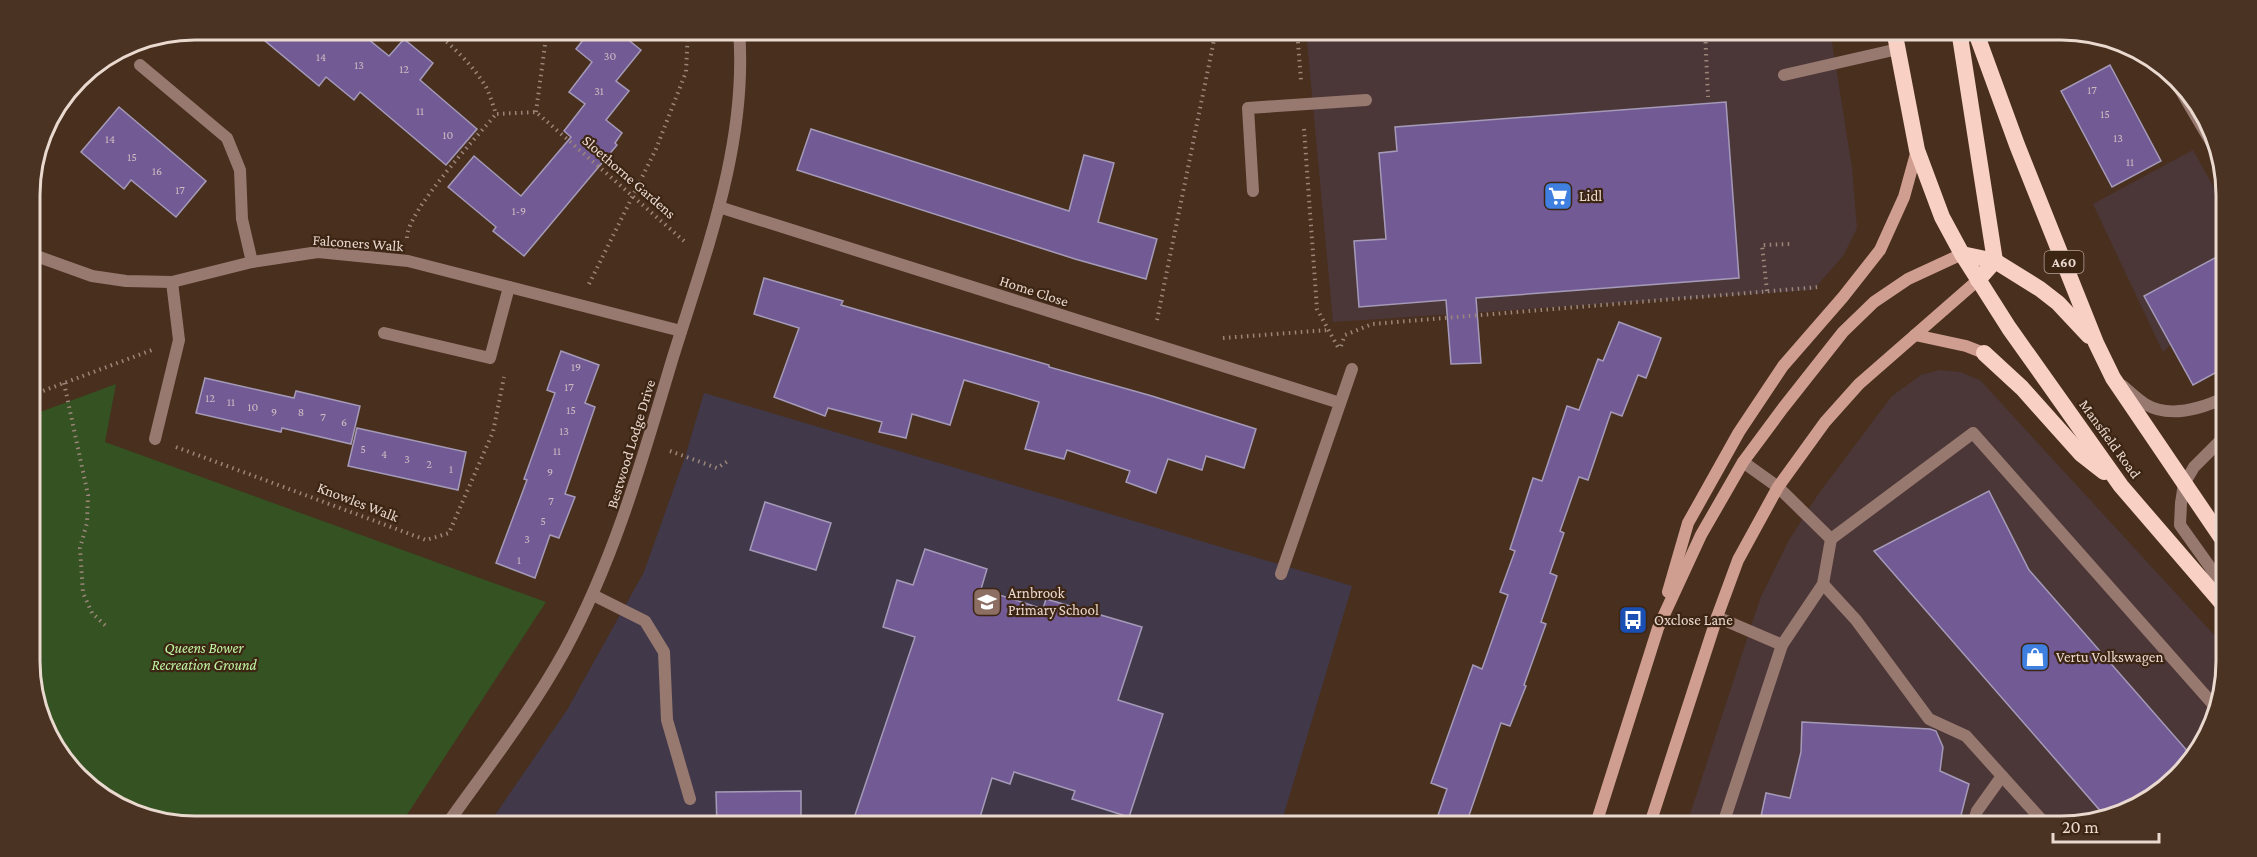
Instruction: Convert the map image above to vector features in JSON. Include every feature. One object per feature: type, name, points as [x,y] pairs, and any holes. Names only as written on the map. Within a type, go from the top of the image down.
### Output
[{"type":"highway","name":"Mansfield Road","points":[[1896,41],[1917,150],[1942,218],[1962,254],[2009,328],[2121,486],[2216,596]]},
{"type":"highway","points":[[1961,41],[1995,261]]},
{"type":"highway","name":"A60","points":[[1979,41],[2096,344],[2113,378],[2216,530]]},
{"type":"highway","points":[[1962,254],[1995,261],[2058,303],[2096,344]]},
{"type":"highway","points":[[1978,280],[1995,261]]},
{"type":"highway","points":[[1984,353],[2022,388],[2082,454],[2121,486]]},
{"type":"main road","points":[[1598,816],[1658,628],[1688,523],[1739,432],[1783,366],[1880,250],[1904,197],[1917,150]]},
{"type":"main road","points":[[1658,628],[1701,535],[1743,462],[1843,332],[1874,302],[1908,279],[1962,254]]},
{"type":"main road","points":[[1653,816],[1717,617],[1738,560],[1778,487],[1826,422],[1859,384],[1978,280]]},
{"type":"main road","points":[[1915,335],[1966,346],[1984,353]]},
{"type":"street","name":"Bestwood Lodge Drive","points":[[453,816],[529,707],[564,651],[593,595],[623,520],[719,207],[736,132],[740,41]]},
{"type":"street","points":[[1784,75],[1898,49]]},
{"type":"street","points":[[140,65],[227,138],[240,170],[242,219],[252,262]]},
{"type":"street","points":[[1254,191],[1248,108],[1366,100]]},
{"type":"street","name":"Home Close","points":[[719,207],[1340,404]]},
{"type":"street","name":"Falconers Walk","points":[[41,258],[92,276],[126,281],[172,282],[252,262],[318,252],[408,261],[681,331]]},
{"type":"street","points":[[155,439],[179,340],[172,282]]},
{"type":"street","points":[[384,333],[490,358],[509,287]]},
{"type":"street","points":[[1281,574],[1352,369]]},
{"type":"street","points":[[2113,378],[2147,405],[2168,411],[2185,411],[2216,402]]},
{"type":"street","points":[[1726,816],[1782,645],[1823,584],[1831,539],[1973,434],[2211,702]]},
{"type":"street","points":[[2216,445],[2194,467],[2184,484],[2180,525],[2216,578]]},
{"type":"street","points":[[1743,462],[1778,487],[1831,539]]},
{"type":"street","points":[[1823,584],[1856,621],[1929,719],[1966,736],[2038,816]]},
{"type":"street","points":[[593,595],[645,621],[664,652],[667,720],[690,798]]},
{"type":"street","points":[[1717,617],[1782,645]]},
{"type":"street","points":[[1975,816],[2002,776]]},
{"type":"path","points":[[446,41],[473,69],[486,87],[496,114]]},
{"type":"path","points":[[420,209],[496,114],[536,112],[546,41]]},
{"type":"path","points":[[578,304],[656,149],[686,72],[687,41]]},
{"type":"path","points":[[1152,344],[1214,41]]},
{"type":"path","points":[[1298,41],[1317,309],[1339,350],[1346,335],[1372,324],[1829,286]]},
{"type":"path","points":[[1705,41],[1708,97]]},
{"type":"path","name":"Sloethorne Gardens","points":[[536,112],[685,242],[703,262]]},
{"type":"path","points":[[1767,291],[1762,246],[1790,244]]},
{"type":"path","points":[[1223,338],[1328,330]]},
{"type":"path","points":[[41,392],[179,340]]},
{"type":"path","points":[[64,383],[88,495],[87,523],[80,548],[83,593],[92,613],[108,628]]},
{"type":"path","name":"Knowles Walk","points":[[155,439],[426,540],[449,533],[493,432]]},
{"type":"path","points":[[647,442],[717,468],[728,461]]},
{"type":"shaded area","points":[[1307,41],[1832,41],[1852,168],[1857,228],[1843,256],[1813,290],[1333,322]]},
{"type":"shaded area","points":[[2193,150],[2216,191],[2216,319],[2171,344],[2163,352],[2093,204]]},
{"type":"shaded area","points":[[1939,370],[1960,372],[1980,380],[2216,637],[2214,692],[2200,730],[2178,764],[2156,784],[2121,805],[2092,814],[2071,816],[1690,816],[1760,599],[1789,540],[1817,496],[1892,396],[1921,375]]},
{"type":"shaded area","name":"Arnbrook Primary School","points":[[704,393],[1352,586],[1283,816],[495,816],[567,710],[644,572],[685,457]]},
{"type":"green space","name":"Queens Bower Recreation Ground","points":[[116,384],[105,442],[546,602],[406,816],[186,816],[165,814],[127,800],[109,790],[79,764],[57,730],[43,692],[41,671],[41,412]]},
{"type":"building","points":[[265,41],[371,41],[389,56],[402,41],[406,41],[433,63],[420,80],[477,129],[446,165],[360,92],[354,100],[326,77],[319,86]]},
{"type":"building","points":[[582,41],[630,41],[641,50],[616,81],[629,91],[606,120],[622,133],[615,143],[617,145],[524,256],[493,231],[496,227],[448,187],[474,156],[521,196],[571,137],[564,131],[585,104],[569,92],[592,62],[576,49]]},
{"type":"building","points":[[2110,65],[2161,161],[2112,187],[2061,91]]},
{"type":"building","name":"Lidl","points":[[1726,102],[1739,278],[1476,298],[1481,363],[1451,364],[1446,300],[1359,307],[1354,241],[1386,239],[1379,153],[1397,151],[1395,127]]},
{"type":"building","points":[[119,107],[206,181],[176,217],[131,180],[124,189],[81,152]]},
{"type":"building","points":[[811,129],[1069,211],[1084,155],[1114,163],[1098,222],[1157,239],[1146,279],[1075,259],[797,170]]},
{"type":"building","points":[[2216,257],[2216,372],[2193,385],[2144,296]]},
{"type":"building","points":[[764,278],[843,301],[841,305],[1049,365],[1049,367],[1256,429],[1244,468],[1206,456],[1202,470],[1168,459],[1156,493],[1126,482],[1130,471],[1067,450],[1064,459],[1025,449],[1039,402],[964,380],[950,425],[912,414],[906,438],[879,432],[882,422],[828,408],[825,416],[774,397],[799,328],[754,314]]},
{"type":"building","points":[[1619,322],[1661,338],[1646,378],[1638,375],[1622,416],[1611,412],[1588,480],[1579,477],[1560,531],[1564,533],[1550,573],[1557,576],[1541,622],[1546,624],[1524,685],[1526,686],[1510,726],[1501,723],[1469,816],[1438,816],[1447,789],[1431,783],[1473,665],[1482,669],[1508,595],[1500,592],[1515,551],[1510,549],[1533,478],[1542,481],[1567,406],[1579,410],[1598,359],[1603,361]]},
{"type":"building","points":[[561,351],[599,365],[585,403],[595,407],[565,494],[575,497],[559,538],[550,535],[535,578],[496,563],[527,480],[524,479],[555,393],[547,390]]},
{"type":"building","points":[[205,378],[294,398],[296,391],[360,406],[351,444],[282,428],[281,432],[196,413]]},
{"type":"building","points":[[357,428],[466,452],[458,490],[348,466]]},
{"type":"building","name":"Vertu Volkswagen","points":[[1989,491],[2029,570],[2188,751],[2171,771],[2139,796],[2101,811],[1874,551]]},
{"type":"building","points":[[765,502],[831,523],[816,570],[750,550]]},
{"type":"building","points":[[925,549],[987,569],[981,589],[1043,609],[1046,599],[1142,627],[1118,700],[1163,714],[1129,816],[1072,799],[1075,791],[1014,772],[1010,784],[992,778],[980,816],[855,816],[915,637],[883,627],[897,580],[913,585]]},
{"type":"building","points":[[1802,722],[1936,731],[1943,747],[1940,771],[1969,784],[1961,816],[1761,816],[1766,793],[1790,798],[1801,752]]},
{"type":"building","points":[[801,791],[801,816],[717,816],[716,792]]},
{"type":"place","name":"Lidl","points":[[1558,196]]},
{"type":"place","name":"Arnbrook Primary School","points":[[987,602]]},
{"type":"place","name":"Oxclose Lane","points":[[1633,620]]},
{"type":"place","name":"Vertu Volkswagen","points":[[2035,657]]}]
